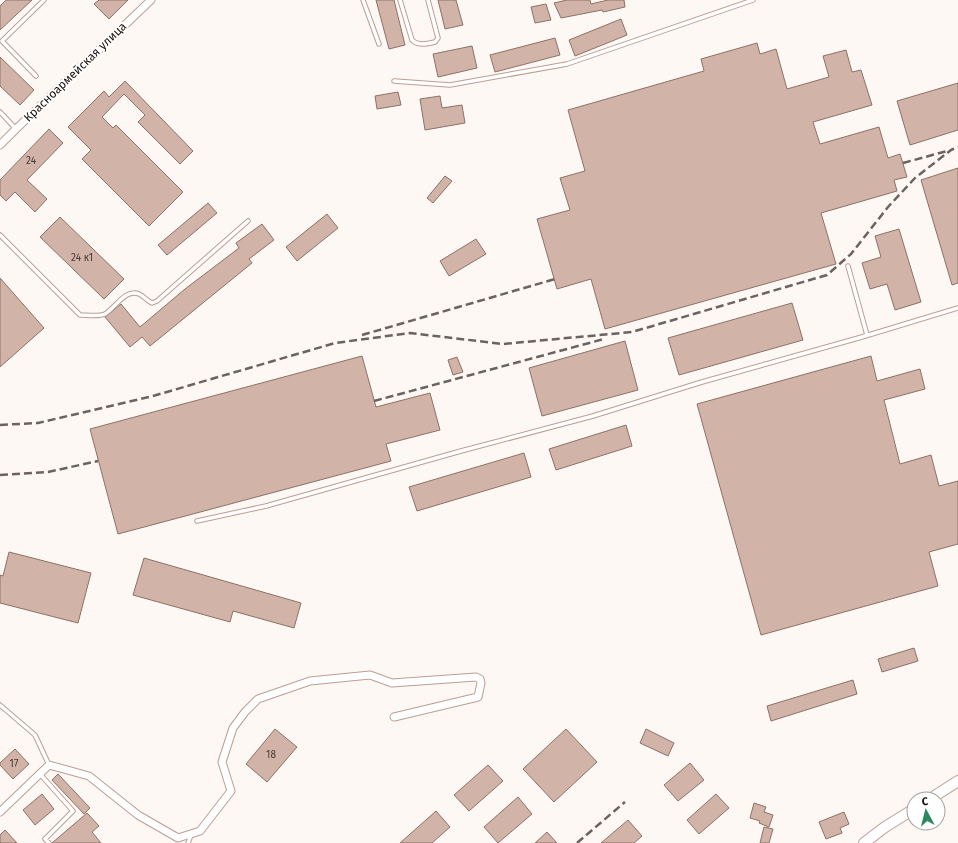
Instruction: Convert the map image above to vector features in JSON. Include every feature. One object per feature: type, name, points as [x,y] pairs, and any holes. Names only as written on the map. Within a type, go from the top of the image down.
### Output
[{"type":"main road","points":[[942,791],[958,781]]},
{"type":"main road","points":[[864,843],[885,827],[906,814]]},
{"type":"street","name":"Красноармейская улица","points":[[0,146],[151,0]]},
{"type":"street","points":[[0,812],[49,765],[89,776],[138,815],[178,838],[200,831],[231,792],[222,762],[233,728],[245,712],[258,699],[310,681],[370,675],[392,683],[476,677],[480,679],[481,683],[478,697],[394,717]]},
{"type":"lane","points":[[36,76],[2,41],[44,0]]},
{"type":"lane","points":[[363,0],[379,44]]},
{"type":"lane","points":[[400,0],[412,40],[415,43],[420,44],[434,42],[438,38],[428,0]]},
{"type":"lane","points":[[394,81],[450,85],[567,64],[753,0]]},
{"type":"lane","points":[[0,112],[16,129]]},
{"type":"lane","points":[[0,235],[80,315],[100,316],[106,313],[126,295],[132,293],[140,294],[152,304],[248,221]]},
{"type":"lane","points":[[848,266],[867,335]]},
{"type":"lane","points":[[197,521],[266,506],[593,416],[702,382],[958,308]]},
{"type":"lane","points":[[0,705],[35,736],[49,765]]},
{"type":"lane","points":[[40,773],[73,812],[45,839],[49,843]]},
{"type":"lane","points":[[188,843],[191,834]]},
{"type":"building","points":[[6,0],[32,0],[0,30],[0,6]]},
{"type":"building","points":[[99,0],[128,0],[109,19],[94,4]]},
{"type":"building","points":[[376,0],[394,0],[405,45],[389,49]]},
{"type":"building","points":[[438,0],[456,0],[463,25],[445,29]]},
{"type":"building","points":[[567,0],[590,0],[591,4],[608,0],[624,0],[625,7],[603,12],[602,10],[561,18],[554,3]]},
{"type":"building","points":[[546,4],[551,20],[535,23],[531,7]]},
{"type":"building","points":[[621,19],[627,35],[575,56],[569,40]]},
{"type":"building","points":[[555,38],[560,55],[495,72],[490,55]]},
{"type":"building","points":[[757,43],[760,54],[776,49],[787,89],[829,77],[823,56],[846,50],[852,72],[861,70],[872,105],[813,122],[820,144],[879,127],[888,158],[900,154],[907,177],[894,180],[897,191],[821,213],[836,264],[605,329],[591,279],[557,289],[537,219],[570,210],[560,178],[585,171],[568,110],[704,71],[701,59]]},
{"type":"building","points":[[472,46],[477,68],[438,77],[433,54]]},
{"type":"building","points":[[0,57],[34,90],[20,105],[0,86]]},
{"type":"building","points":[[125,81],[193,151],[180,164],[138,122],[145,115],[124,94],[102,117],[113,128],[116,125],[183,192],[149,226],[82,159],[91,150],[68,127],[104,91],[109,97]]},
{"type":"building","points":[[958,83],[958,130],[910,145],[897,101]]},
{"type":"building","points":[[398,92],[401,105],[377,109],[375,96]]},
{"type":"building","points":[[440,96],[442,108],[462,105],[465,123],[425,130],[420,99]]},
{"type":"building","points":[[49,129],[63,143],[27,180],[47,199],[35,212],[15,192],[6,201],[0,195],[0,180]]},
{"type":"building","points":[[958,168],[958,283],[952,285],[921,180]]},
{"type":"building","points":[[445,176],[452,181],[433,203],[427,198]]},
{"type":"building","points":[[208,203],[217,213],[167,255],[158,245]]},
{"type":"building","points":[[327,214],[338,228],[297,261],[286,247]]},
{"type":"building","points":[[60,217],[124,279],[104,299],[40,237]]},
{"type":"building","points":[[262,224],[274,240],[249,259],[252,263],[150,346],[142,337],[130,347],[105,317],[121,304],[140,327],[185,289],[239,248],[236,243]]},
{"type":"building","points":[[899,229],[921,302],[895,310],[887,284],[870,289],[862,263],[881,257],[875,236]]},
{"type":"building","points":[[476,239],[486,254],[449,276],[440,261]]},
{"type":"building","points":[[0,278],[44,328],[0,367]]},
{"type":"building","points":[[792,303],[803,340],[679,375],[668,338]]},
{"type":"building","points":[[625,341],[638,390],[542,416],[529,368]]},
{"type":"building","points":[[362,356],[376,407],[430,393],[440,430],[386,444],[391,461],[118,534],[90,429]]},
{"type":"building","points":[[871,356],[877,381],[920,369],[925,389],[884,400],[900,464],[931,455],[939,486],[958,481],[958,544],[929,552],[938,586],[761,635],[697,404]]},
{"type":"building","points":[[457,357],[463,372],[453,375],[448,360]]},
{"type":"building","points":[[626,425],[632,446],[556,470],[549,449]]},
{"type":"building","points":[[524,453],[531,477],[417,511],[409,487]]},
{"type":"building","points":[[9,552],[91,573],[78,623],[0,603],[0,575],[3,576]]},
{"type":"building","points":[[144,558],[301,603],[294,628],[233,611],[230,622],[133,595]]},
{"type":"building","points":[[914,648],[918,661],[882,672],[878,659]]},
{"type":"building","points":[[853,680],[857,694],[771,721],[767,706]]},
{"type":"building","points":[[275,729],[297,747],[267,782],[246,764]]},
{"type":"building","points":[[566,729],[597,762],[554,802],[523,769]]},
{"type":"building","points":[[646,729],[674,743],[668,756],[640,743]]},
{"type":"building","points":[[15,749],[29,764],[13,779],[0,765],[0,763]]},
{"type":"building","points":[[690,763],[704,780],[678,801],[664,785]]},
{"type":"building","points":[[488,765],[503,781],[469,811],[454,795]]},
{"type":"building","points":[[58,774],[90,808],[84,814],[52,780]]},
{"type":"building","points":[[42,794],[54,809],[35,825],[23,810]]},
{"type":"building","points":[[716,794],[729,808],[699,834],[687,820]]},
{"type":"building","points":[[518,797],[532,814],[498,843],[484,827]]},
{"type":"building","points":[[754,803],[766,807],[764,812],[773,815],[769,827],[759,823],[760,821],[750,818]]},
{"type":"building","points":[[436,811],[450,827],[432,843],[400,843]]},
{"type":"building","points":[[844,812],[849,824],[840,828],[842,833],[826,839],[819,822]]},
{"type":"building","points":[[87,813],[99,826],[92,832],[101,843],[52,843]]},
{"type":"building","points":[[628,820],[642,836],[634,843],[601,843]]},
{"type":"building","points":[[764,827],[773,829],[769,843],[760,843]]},
{"type":"building","points":[[5,830],[17,843],[0,843],[0,835]]},
{"type":"building","points":[[547,832],[557,843],[535,843]]},
{"type":"railway","points":[[0,425],[38,423],[153,396],[335,343],[410,333],[503,344],[632,332],[827,275],[851,254],[888,207],[915,178],[951,150],[958,147]]},
{"type":"railway","points":[[903,163],[947,151]]},
{"type":"railway","points":[[362,335],[555,279]]},
{"type":"railway","points":[[374,401],[604,339]]},
{"type":"railway","points":[[0,475],[48,472],[98,461]]},
{"type":"railway","points":[[577,843],[625,802]]}]
